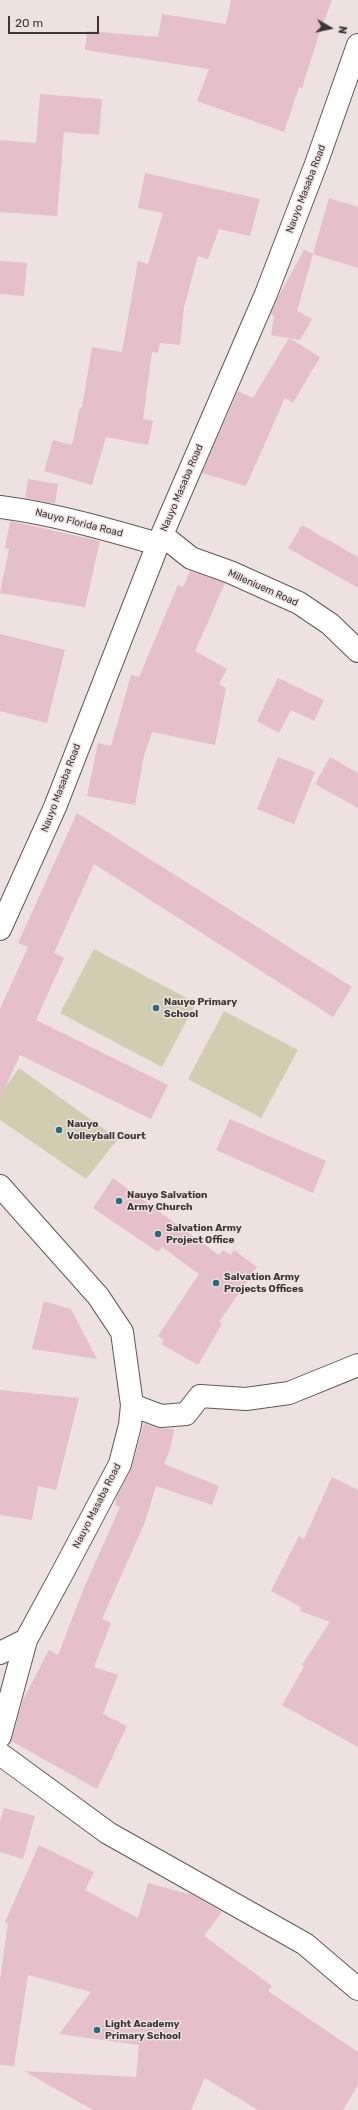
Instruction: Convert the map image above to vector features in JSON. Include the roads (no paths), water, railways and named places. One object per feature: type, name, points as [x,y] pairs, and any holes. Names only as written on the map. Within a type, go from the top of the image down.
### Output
[{"type":"street","name":"Nauyo Masaba Road","points":[[0,929],[55,807],[160,540],[266,294],[316,164],[358,45]]},
{"type":"street","name":"Nauyo Florida Road","points":[[0,507],[25,510],[160,540]]},
{"type":"street","name":"Milleniuem Road","points":[[160,540],[191,558],[230,572],[299,602],[330,624],[358,651]]},
{"type":"street","name":"Nauyo Masaba Road","points":[[0,1736],[26,1640],[120,1464],[130,1425],[132,1405],[122,1332],[98,1296],[2,1192]]},
{"type":"street","points":[[132,1405],[161,1416],[186,1414],[200,1396],[246,1399],[289,1393],[358,1364]]},
{"type":"street","points":[[0,1653],[26,1640]]},
{"type":"street","points":[[0,1754],[108,1833],[305,1944],[358,1989]]},
{"type":"place","name":"Nauyo Primary School","points":[[156,1008]]},
{"type":"place","name":"Nauyo Volleyball Court","points":[[59,1130]]},
{"type":"place","name":"Nauyo Salvation Army Church","points":[[119,1201]]},
{"type":"place","name":"Salvation Army Project Office","points":[[158,1234]]},
{"type":"place","name":"Salvation Army Projects Offices","points":[[216,1283]]},
{"type":"place","name":"Light Academy Primary School","points":[[97,2030]]}]
